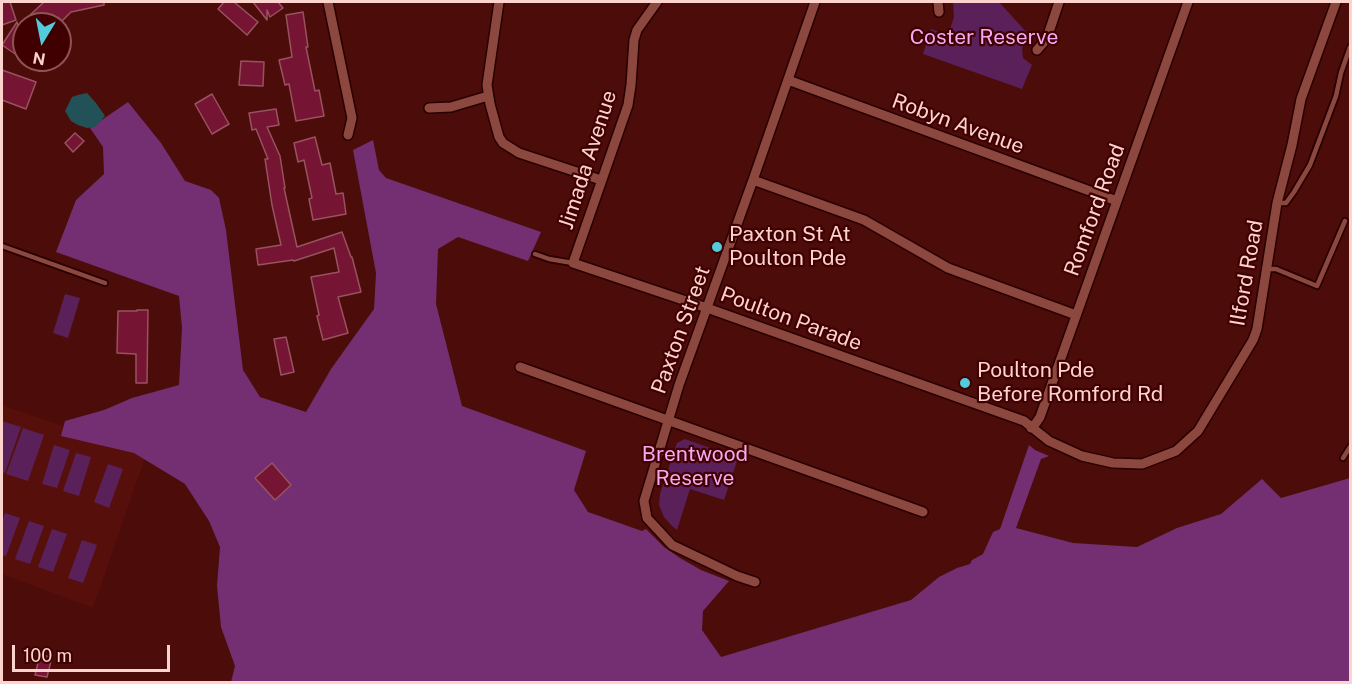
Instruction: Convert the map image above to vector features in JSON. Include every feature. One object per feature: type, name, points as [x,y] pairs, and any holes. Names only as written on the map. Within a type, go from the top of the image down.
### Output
[{"type":"street","points":[[329,2],[352,118],[348,135]]},
{"type":"street","points":[[499,2],[487,85],[499,136],[503,143],[519,153],[601,180]]},
{"type":"street","name":"Jimada Avenue","points":[[573,263],[630,95],[634,40],[637,30],[657,2]]},
{"type":"street","name":"Paxton Street","points":[[755,582],[737,576],[672,545],[647,518],[645,501],[668,420],[815,2]]},
{"type":"street","points":[[938,2],[939,12]]},
{"type":"street","points":[[1037,50],[1049,32],[1059,2]]},
{"type":"street","name":"Romford Road","points":[[1031,428],[1040,417],[1188,2]]},
{"type":"street","name":"Ilford Road","points":[[1031,428],[1049,441],[1074,453],[1113,464],[1142,464],[1176,451],[1198,431],[1250,347],[1257,329],[1277,203],[1301,99],[1336,2]]},
{"type":"street","name":"Robyn Avenue","points":[[788,81],[1117,201]]},
{"type":"street","points":[[429,108],[450,107],[488,96]]},
{"type":"street","points":[[753,180],[864,220],[948,268],[1076,315]]},
{"type":"street","name":"Poulton Parade","points":[[573,263],[707,308],[1024,421],[1031,428]]},
{"type":"street","points":[[520,367],[923,512]]},
{"type":"lane","points":[[1277,203],[1286,203],[1310,165],[1336,96],[1350,47]]},
{"type":"lane","points":[[1267,269],[1276,269],[1317,286],[1345,221]]},
{"type":"lane","points":[[2,246],[105,283]]},
{"type":"lane","name":"Poulton Parade","points":[[535,254],[573,263]]},
{"type":"lane","points":[[1343,458],[1350,447]]},
{"type":"shaded area","points":[[128,102],[161,143],[185,181],[211,190],[219,198],[226,230],[243,370],[260,397],[306,412],[331,369],[374,309],[376,273],[353,150],[373,140],[379,170],[386,178],[541,232],[528,261],[458,237],[438,249],[436,304],[462,406],[586,451],[574,490],[588,512],[642,531],[646,529],[664,547],[680,558],[701,570],[729,581],[703,611],[702,630],[721,657],[911,600],[939,577],[970,564],[972,560],[983,554],[993,532],[1000,529],[1029,445],[1049,456],[1041,459],[1016,528],[1073,543],[1137,547],[1177,528],[1221,514],[1262,479],[1281,498],[1350,478],[1350,682],[231,682],[235,666],[221,627],[217,586],[220,547],[209,521],[185,484],[134,453],[61,436],[65,421],[179,385],[182,328],[179,296],[56,252],[76,200],[104,174],[103,147],[90,128]]},
{"type":"shaded area","points":[[2,405],[146,455],[93,608],[2,574]]},
{"type":"green space","name":"Coster Reserve","points":[[953,2],[999,2],[1030,36],[1024,42],[1022,49],[1023,58],[1032,65],[1022,89],[923,54],[931,29],[948,35],[954,17]]},
{"type":"green space","points":[[65,294],[80,298],[68,338],[53,333]]},
{"type":"green space","points":[[2,421],[21,427],[5,473],[2,472]]},
{"type":"green space","points":[[23,428],[44,435],[28,481],[6,474]]},
{"type":"green space","name":"Brentwood Reserve","points":[[685,439],[738,458],[724,500],[690,489],[677,530],[664,517],[659,505],[660,494],[677,443]]},
{"type":"green space","points":[[54,445],[70,450],[57,488],[42,484]]},
{"type":"green space","points":[[76,453],[91,457],[79,496],[63,491]]},
{"type":"green space","points":[[108,464],[123,469],[109,508],[94,502]]},
{"type":"green space","points":[[5,513],[20,518],[6,556],[2,555],[2,521]]},
{"type":"green space","points":[[29,521],[44,526],[30,564],[15,559]]},
{"type":"green space","points":[[52,529],[67,534],[53,572],[38,567]]},
{"type":"green space","points":[[82,540],[97,545],[83,583],[68,578]]},
{"type":"water","points":[[87,93],[105,116],[95,127],[87,128],[71,121],[65,111],[72,97]]},
{"type":"building","points":[[2,2],[10,2],[13,12],[12,21],[2,25]]},
{"type":"building","points":[[44,2],[104,2],[104,5],[71,12],[33,12]]},
{"type":"building","points":[[224,2],[234,2],[258,22],[247,35],[218,9]]},
{"type":"building","points":[[253,2],[278,2],[283,8],[270,17],[267,10],[267,20]]},
{"type":"building","points":[[303,12],[308,47],[306,47],[315,91],[319,90],[324,116],[296,121],[289,84],[285,85],[279,60],[292,57],[286,15]]},
{"type":"building","points":[[12,30],[12,52],[2,45]]},
{"type":"building","points":[[241,61],[264,62],[263,86],[239,85]]},
{"type":"building","points":[[2,70],[36,82],[26,109],[2,100]]},
{"type":"building","points":[[212,94],[229,124],[212,134],[195,104]]},
{"type":"building","points":[[276,109],[279,125],[267,127],[280,156],[284,188],[297,247],[342,232],[352,257],[361,292],[338,297],[348,333],[323,340],[311,277],[339,272],[334,248],[294,261],[258,265],[256,249],[281,245],[265,159],[268,159],[256,129],[252,130],[249,113]]},
{"type":"building","points":[[75,133],[84,141],[73,152],[65,143]]},
{"type":"building","points":[[315,137],[322,165],[330,163],[336,194],[343,193],[346,214],[313,220],[309,199],[312,198],[304,160],[298,162],[294,143]]},
{"type":"building","points":[[148,310],[147,383],[136,383],[136,354],[117,353],[118,311]]},
{"type":"building","points":[[286,337],[294,372],[281,375],[274,339]]},
{"type":"building","points":[[272,463],[291,485],[275,500],[255,478]]},
{"type":"building","points":[[40,655],[52,657],[47,677],[35,675]]},
{"type":"place","name":"Paxton St At Poulton Pde","points":[[717,247]]},
{"type":"place","name":"Poulton Pde Before Romford Rd","points":[[965,383]]}]
